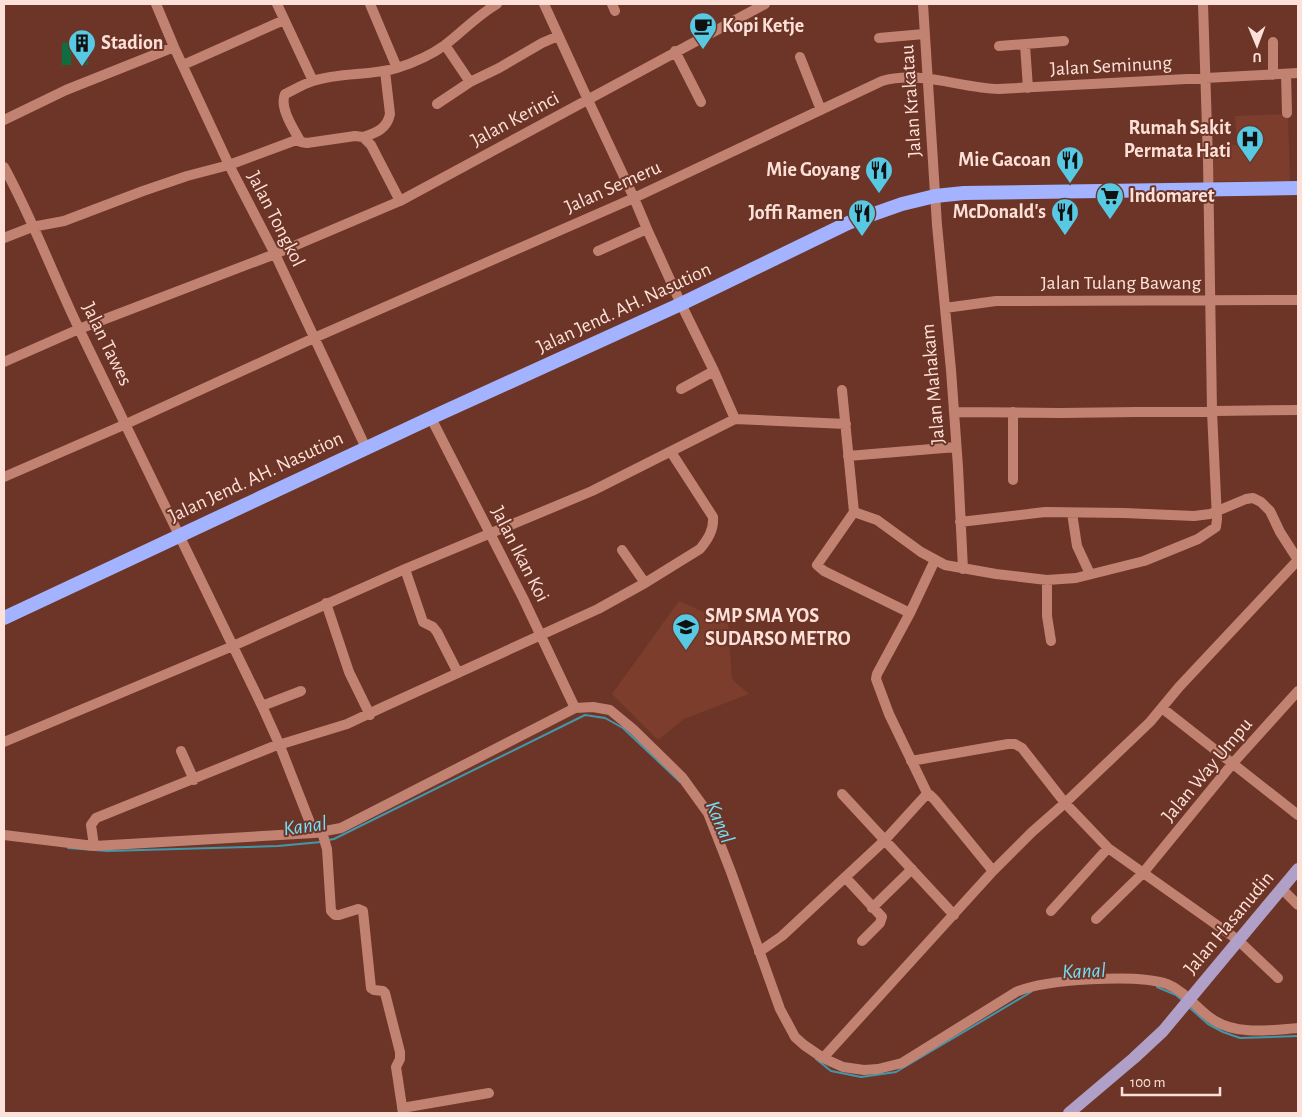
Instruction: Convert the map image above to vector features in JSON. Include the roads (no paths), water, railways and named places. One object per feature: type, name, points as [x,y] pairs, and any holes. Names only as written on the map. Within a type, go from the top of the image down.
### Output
[{"type":"highway","name":"Jalan Jend. AH. Nasution","points":[[4,618],[366,448],[681,304],[848,223],[894,206],[935,196],[964,193],[1298,188]]},
{"type":"main road","name":"Jalan Hasanudin","points":[[1068,1113],[1145,1049],[1298,869]]},
{"type":"street","name":"Jalan Tongkol","points":[[156,4],[229,165],[275,254],[366,448]]},
{"type":"street","points":[[276,4],[313,81]]},
{"type":"street","points":[[370,4],[396,68]]},
{"type":"street","points":[[544,4],[735,419]]},
{"type":"street","name":"Jalan Kerinci","points":[[4,362],[79,329],[275,254],[400,201],[765,4]]},
{"type":"street","name":"Jalan Krakatau","points":[[922,4],[935,196]]},
{"type":"street","points":[[854,512],[877,520],[921,552],[945,565],[1047,580],[1076,578],[1154,557],[1203,536],[1217,526],[1212,411],[1203,4]]},
{"type":"street","points":[[385,71],[390,114],[382,129],[363,137],[355,136],[307,143],[299,139],[285,108],[283,98],[285,94],[313,81],[337,76],[385,71],[426,56],[445,45],[494,5]]},
{"type":"street","points":[[183,65],[284,20]]},
{"type":"street","points":[[878,38],[924,34]]},
{"type":"street","points":[[437,104],[470,82],[558,36]]},
{"type":"street","points":[[998,46],[1064,40]]},
{"type":"street","points":[[1273,42],[1274,75]]},
{"type":"street","points":[[1025,44],[1028,88]]},
{"type":"street","points":[[445,45],[470,82]]},
{"type":"street","points":[[4,120],[66,90],[174,47]]},
{"type":"street","points":[[675,51],[701,102]]},
{"type":"street","points":[[800,57],[821,110]]},
{"type":"street","name":"Jalan Seminung","points":[[927,79],[986,88],[1028,88],[1298,73]]},
{"type":"street","points":[[1286,74],[1287,113]]},
{"type":"street","name":"Jalan Semeru","points":[[4,477],[126,424],[314,338],[634,198],[890,79],[927,79]]},
{"type":"street","points":[[363,137],[371,145],[400,201]]},
{"type":"street","points":[[4,238],[32,227],[64,221],[187,176],[229,165],[299,139]]},
{"type":"street","name":"Jalan Tawes","points":[[4,167],[21,198],[32,227],[79,329],[262,706],[327,849],[331,911],[335,915],[358,909],[362,911],[371,988],[382,990],[385,993],[400,1052],[396,1068],[403,1111]]},
{"type":"street","name":"Jalan Mahakam","points":[[935,196],[954,412],[963,569]]},
{"type":"street","points":[[598,251],[647,229]]},
{"type":"street","name":"Jalan Tulang Bawang","points":[[945,308],[996,301],[1298,300]]},
{"type":"street","points":[[681,389],[714,370]]},
{"type":"street","points":[[842,390],[854,512],[817,565],[910,613]]},
{"type":"street","points":[[954,412],[1060,413],[1298,410]]},
{"type":"street","points":[[1013,412],[1014,480]]},
{"type":"street","name":"Jalan Ikan Koi","points":[[431,418],[541,635],[575,708]]},
{"type":"street","points":[[4,742],[233,646],[326,603],[615,481],[735,419],[846,424]]},
{"type":"street","points":[[848,456],[956,447]]},
{"type":"street","points":[[94,846],[92,825],[96,818],[272,747],[347,724],[370,714],[598,609],[700,549],[706,542],[712,529],[713,517],[671,452]]},
{"type":"street","points":[[824,1058],[993,871],[1162,708],[1179,687],[1298,560],[1280,532],[1270,511],[1258,499],[1246,499],[1216,512],[1194,516],[1124,513],[1021,514],[960,522]]},
{"type":"street","points":[[1072,513],[1077,546],[1090,574]]},
{"type":"street","points":[[622,550],[645,583]]},
{"type":"street","points":[[935,560],[876,679],[889,714],[928,795],[935,800],[993,871]]},
{"type":"street","points":[[405,569],[423,622],[433,627],[437,632],[458,673]]},
{"type":"street","points":[[1047,580],[1051,641]]},
{"type":"street","points":[[326,603],[349,672],[370,714]]},
{"type":"street","points":[[262,706],[301,691]]},
{"type":"street","name":"Jalan Way Umpu","points":[[1096,919],[1142,873],[1233,764],[1298,691]]},
{"type":"street","points":[[4,835],[94,846],[319,833],[341,828],[575,708],[593,707],[610,710],[633,730],[682,777],[708,813],[732,872],[758,952],[780,1010],[795,1037],[824,1058],[843,1067],[878,1069],[896,1065],[928,1048],[1016,992],[1038,985],[1057,982],[1102,980],[1150,981],[1167,984],[1186,1003],[1212,1019],[1237,1029],[1276,1030],[1298,1028]]},
{"type":"street","points":[[1162,708],[1298,815]]},
{"type":"street","points":[[911,762],[1008,744],[1015,744],[1022,748],[1065,803],[1108,848],[1238,940],[1278,978]]},
{"type":"street","points":[[180,751],[194,780]]},
{"type":"street","points":[[842,794],[954,915]]},
{"type":"street","points":[[758,952],[782,936],[884,841],[923,797],[928,795]]},
{"type":"street","points":[[1050,911],[1108,848]]},
{"type":"street","points":[[872,908],[912,869]]},
{"type":"street","points":[[845,877],[881,916],[882,920],[862,941]]},
{"type":"street","points":[[1282,889],[1298,905]]},
{"type":"street","points":[[403,1111],[490,1093]]},
{"type":"waterway","name":"Kanal","points":[[328,840],[334,839],[585,715],[605,718],[623,728],[680,782]]},
{"type":"waterway","name":"Kanal","points":[[68,848],[107,851],[278,846],[321,842]]},
{"type":"waterway","name":"Kanal","points":[[1157,987],[1176,995],[1183,1001]]},
{"type":"waterway","name":"Kanal","points":[[816,1059],[831,1071],[861,1077],[896,1072],[1031,992]]},
{"type":"waterway","name":"Kanal","points":[[1190,1008],[1208,1024],[1240,1038],[1298,1036]]},
{"type":"place","name":"Kopi Ketje","points":[[703,50]]},
{"type":"place","name":"Stadion","points":[[82,67]]},
{"type":"place","name":"Rumah Sakit Permata Hati","points":[[1250,163]]},
{"type":"place","name":"Mie Gacoan","points":[[1070,184]]},
{"type":"place","name":"Mie Goyang","points":[[879,194]]},
{"type":"place","name":"Indomaret","points":[[1110,220]]},
{"type":"place","name":"McDonald's","points":[[1065,236]]},
{"type":"place","name":"Joffi Ramen","points":[[862,237]]},
{"type":"place","name":"SMP SMA YOS SUDARSO METRO","points":[[686,651]]}]
